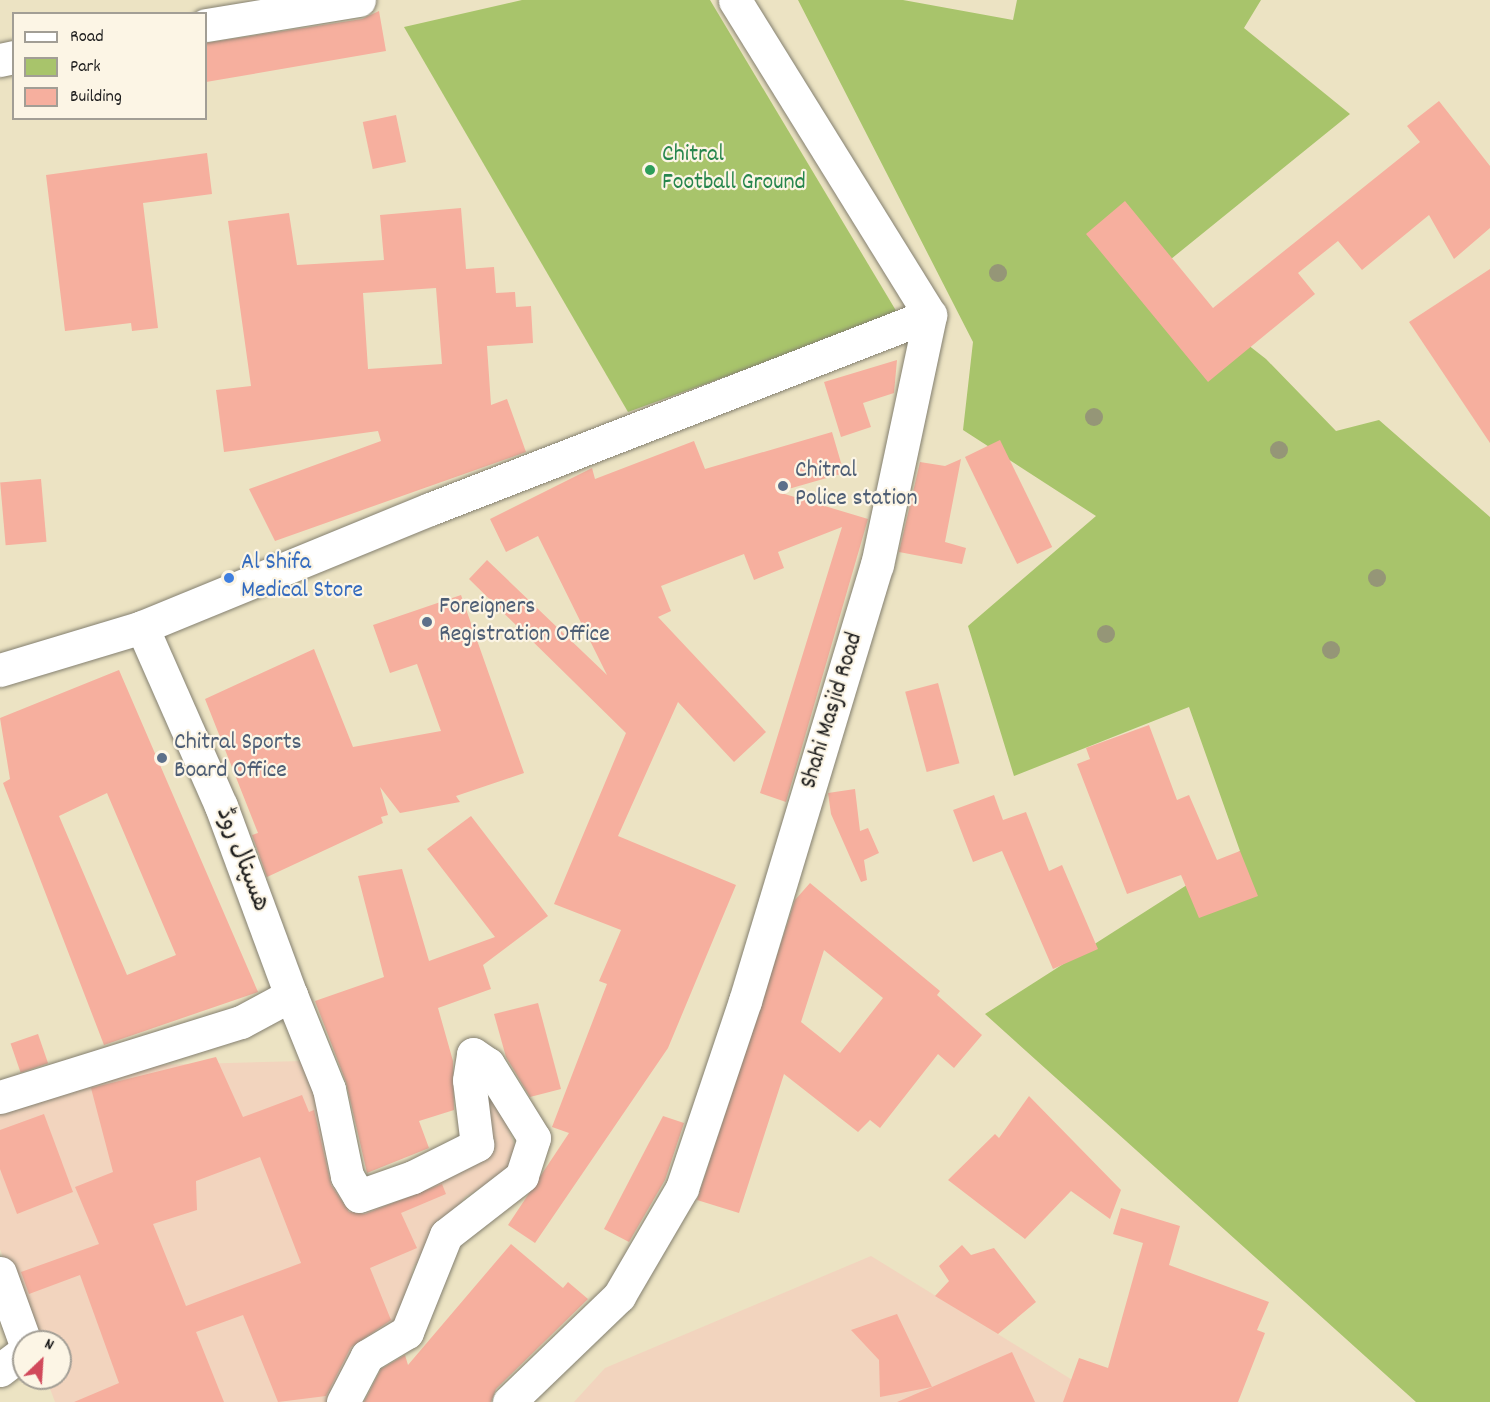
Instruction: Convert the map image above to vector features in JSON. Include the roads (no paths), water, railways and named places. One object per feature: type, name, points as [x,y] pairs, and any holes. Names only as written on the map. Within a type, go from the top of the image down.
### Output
[{"type":"street","points":[[207,25],[359,0]]},
{"type":"street","points":[[0,670],[142,627],[430,509],[930,315],[735,0]]},
{"type":"street","name":"Shahi Masjid Road","points":[[509,1402],[619,1296],[682,1188],[745,1001],[877,565],[930,315]]},
{"type":"street","name":"ھسپتال روڈ","points":[[142,627],[221,806],[291,995],[329,1089],[347,1176],[359,1196],[413,1177],[477,1145],[469,1080],[473,1054],[488,1064],[534,1138],[522,1176],[446,1235],[407,1332],[367,1356],[343,1402]]},
{"type":"street","points":[[0,1097],[241,1022],[291,995]]},
{"type":"street","points":[[0,1273],[21,1330]]},
{"type":"place","name":"Chitral Football Ground","points":[[650,170]]},
{"type":"place","name":"Chitral Police station","points":[[783,486]]},
{"type":"place","name":"Al Shifa Medical Store","points":[[229,578]]},
{"type":"place","name":"Foreigners Registration Office","points":[[427,622]]},
{"type":"place","name":"Chitral Sports Board Office","points":[[162,758]]}]
